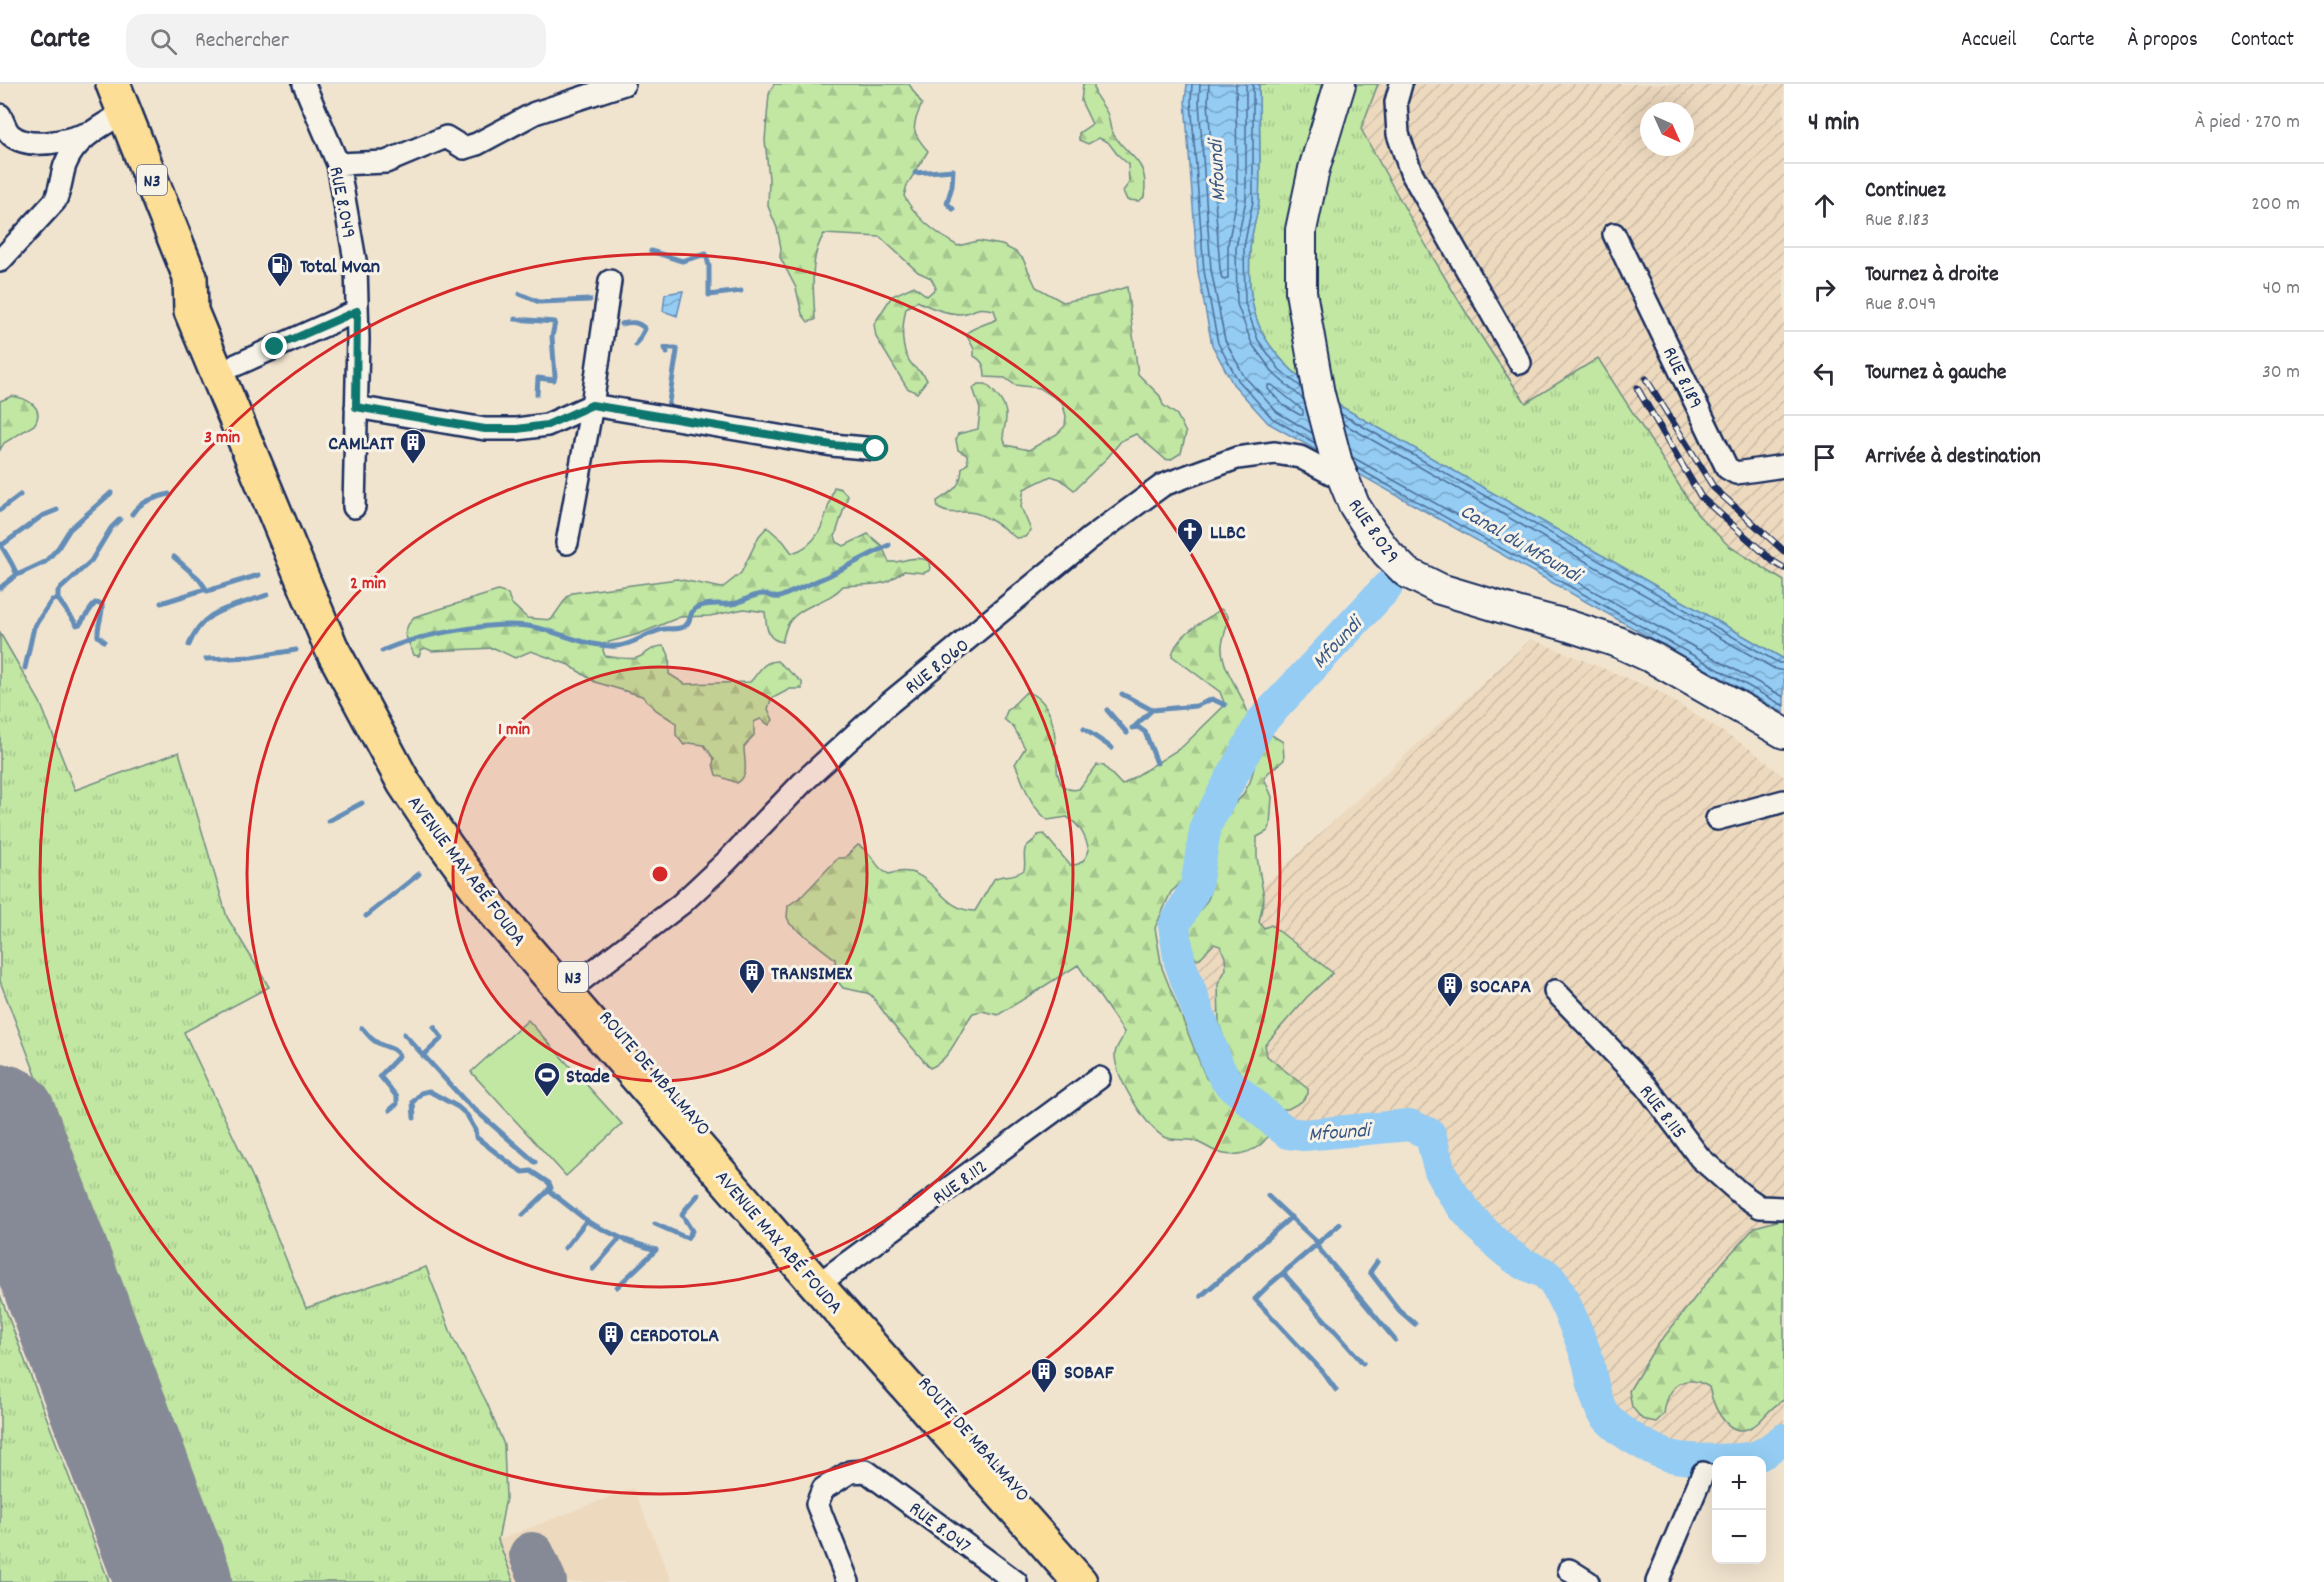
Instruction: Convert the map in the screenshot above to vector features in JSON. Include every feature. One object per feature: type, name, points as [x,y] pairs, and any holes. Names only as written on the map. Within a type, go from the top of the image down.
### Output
[{"type":"highway","name":"AVENUE MAX ABÉ FOUDA","points":[[119,98],[190,277],[191,311],[331,647],[404,783],[446,846],[496,914],[824,1280],[1080,1582]]},
{"type":"highway","name":"ROUTE DE MBALMAYO","points":[[190,277],[210,308],[236,365],[346,638],[411,761],[462,841],[512,905],[824,1280],[1102,1582]]},
{"type":"main road","name":"RUE 8.029","points":[[1340,84],[1314,170],[1301,230],[1301,292],[1319,394],[1339,471],[1354,505],[1372,532],[1387,553],[1406,572],[1440,589],[1566,625],[1627,646],[1653,658],[1784,733]]},
{"type":"street","name":"RUE 8.049","points":[[304,84],[338,164],[356,266],[354,507]]},
{"type":"street","points":[[338,164],[387,162],[446,137],[464,148],[477,144],[535,113],[624,84]]},
{"type":"street","points":[[1401,84],[1396,102],[1398,135],[1411,172],[1520,363]]},
{"type":"street","points":[[0,261],[55,201],[64,176],[65,165],[72,152],[119,98]]},
{"type":"street","points":[[2,124],[20,141],[31,143],[64,141],[90,133]]},
{"type":"street","name":"RUE 8.189","points":[[1614,234],[1727,468],[1736,473],[1784,466]]},
{"type":"street","points":[[567,543],[592,405],[610,280]]},
{"type":"street","points":[[236,365],[357,311]]},
{"type":"street","points":[[356,407],[485,429],[517,429],[547,425],[592,405],[832,445],[876,449]]},
{"type":"street","name":"RUE 8.060","points":[[578,983],[681,903],[727,861],[802,783],[887,705],[1089,539],[1163,485],[1237,458],[1275,453],[1300,457],[1339,471]]},
{"type":"street","points":[[1717,819],[1784,801]]},
{"type":"street","name":"RUE 8.115","points":[[1555,991],[1646,1086],[1700,1158],[1760,1208],[1784,1208]]},
{"type":"street","name":"RUE 8.112","points":[[824,1280],[1100,1078]]},
{"type":"street","name":"RUE 8.047","points":[[848,1582],[817,1504],[823,1489],[850,1472],[866,1471],[1016,1582]]},
{"type":"street","points":[[1657,1582],[1703,1473]]},
{"type":"street","points":[[1569,1570],[1588,1582]]},
{"type":"shaded area","points":[[1378,84],[1784,84],[1784,581],[1729,546],[1698,515],[1599,358],[1526,403],[1502,369],[1414,224],[1361,129]]},
{"type":"shaded area","points":[[1531,639],[1656,690],[1753,751],[1784,777],[1784,1439],[1758,1456],[1680,1458],[1667,1455],[1646,1445],[1613,1424],[1601,1409],[1588,1363],[1555,1284],[1539,1268],[1520,1261],[1486,1233],[1453,1195],[1440,1171],[1430,1134],[1409,1125],[1304,1135],[1288,1133],[1226,1080],[1219,1068],[1180,963]]},
{"type":"shaded area","points":[[633,1488],[672,1582],[514,1582],[498,1540]]},
{"type":"green space","points":[[774,84],[909,84],[922,104],[914,129],[918,139],[928,151],[907,185],[904,196],[909,204],[928,225],[958,246],[978,241],[1002,245],[1016,252],[1023,259],[1036,287],[1063,302],[1127,287],[1138,374],[1160,396],[1163,405],[1177,415],[1186,433],[1181,453],[1170,460],[1165,459],[1136,434],[1121,441],[1074,490],[1060,479],[1051,476],[1024,489],[1021,507],[1031,530],[1025,537],[1016,538],[997,523],[981,515],[970,512],[948,512],[938,508],[937,501],[958,485],[962,468],[968,463],[967,455],[958,450],[956,440],[958,434],[978,429],[980,409],[973,388],[978,384],[986,384],[1002,403],[1006,412],[1003,434],[1006,445],[1029,450],[1057,434],[1065,426],[1066,416],[1062,402],[1040,388],[1015,385],[1005,378],[985,377],[983,365],[974,356],[974,349],[966,334],[972,329],[997,319],[994,310],[982,308],[954,314],[917,301],[906,308],[904,346],[905,353],[913,366],[927,380],[917,393],[907,388],[876,337],[874,324],[892,296],[914,286],[927,296],[936,288],[931,278],[918,272],[880,237],[824,234],[814,265],[815,320],[808,322],[802,314],[796,288],[780,257],[781,248],[777,228],[768,206],[769,179],[765,140],[769,94]]},
{"type":"green space","points":[[1083,84],[1094,84],[1098,99],[1107,113],[1112,132],[1136,160],[1144,174],[1144,197],[1139,201],[1127,200],[1123,191],[1129,183],[1128,164],[1108,142],[1099,138],[1088,144],[1079,140],[1079,133],[1092,124],[1081,101]]},
{"type":"green space","points":[[1259,84],[1378,84],[1361,129],[1460,303],[1526,403],[1598,358],[1698,515],[1729,546],[1784,581],[1784,659],[1319,394],[1284,362],[1262,332],[1251,296],[1250,249],[1260,185]]},
{"type":"green space","points":[[12,396],[33,405],[38,414],[37,419],[34,425],[4,443],[0,450],[0,401]]},
{"type":"green space","points":[[834,487],[841,489],[848,496],[835,536],[837,542],[844,546],[868,534],[882,546],[889,562],[924,559],[929,561],[930,570],[924,573],[904,571],[887,582],[877,584],[843,586],[837,592],[793,617],[787,626],[782,642],[770,635],[765,612],[744,609],[710,616],[680,617],[639,634],[605,643],[603,650],[605,656],[625,659],[636,658],[655,647],[663,646],[669,655],[669,674],[685,684],[750,682],[764,665],[777,661],[802,682],[802,689],[790,689],[771,699],[768,709],[773,720],[769,725],[760,719],[754,722],[754,735],[744,747],[744,776],[737,783],[716,775],[714,759],[704,745],[689,743],[684,745],[676,735],[676,723],[656,710],[642,696],[595,682],[569,665],[531,651],[515,658],[494,648],[432,651],[425,648],[421,650],[419,656],[414,655],[405,634],[414,617],[498,591],[508,594],[511,603],[527,618],[551,620],[572,593],[677,579],[722,588],[741,573],[759,536],[767,527],[783,541],[792,553],[810,543],[817,536],[825,518]]},
{"type":"green space","points":[[1221,609],[1228,616],[1222,645],[1223,658],[1249,717],[1230,778],[1221,792],[1210,799],[1201,811],[1194,842],[1190,849],[1186,879],[1171,892],[1155,928],[1162,968],[1206,1078],[1264,1128],[1268,1135],[1265,1141],[1254,1149],[1233,1155],[1220,1153],[1191,1140],[1164,1137],[1148,1123],[1126,1088],[1117,1065],[1115,1053],[1124,1032],[1078,965],[998,1015],[982,1011],[973,1013],[949,1052],[930,1068],[871,995],[843,988],[836,979],[835,959],[790,924],[787,917],[788,906],[803,895],[838,858],[844,858],[858,845],[889,874],[904,872],[916,874],[952,903],[962,909],[975,911],[994,879],[1024,870],[1025,849],[1038,835],[1044,834],[1070,865],[1080,863],[1089,850],[1079,827],[1067,817],[1048,820],[1036,808],[1028,795],[1015,764],[1025,748],[1014,728],[1004,719],[1007,711],[1026,692],[1035,695],[1047,708],[1055,736],[1058,774],[1062,785],[1066,788],[1079,789],[1097,765],[1104,766],[1122,785],[1182,747],[1225,705],[1220,692],[1172,656],[1174,648],[1185,635]]},
{"type":"green space","points":[[0,633],[40,702],[75,790],[179,752],[227,917],[269,987],[184,1032],[253,1178],[306,1308],[426,1267],[453,1338],[487,1403],[504,1445],[506,1498],[498,1540],[514,1582],[229,1582],[0,981]]},
{"type":"green space","points":[[1270,734],[1283,742],[1284,760],[1264,778],[1272,797],[1270,826],[1268,831],[1257,837],[1257,857],[1264,898],[1259,922],[1264,928],[1271,925],[1333,973],[1307,997],[1265,1045],[1267,1056],[1308,1089],[1308,1094],[1301,1102],[1288,1109],[1281,1109],[1264,1099],[1232,1063],[1219,1023],[1218,984],[1226,969],[1225,957],[1220,946],[1214,944],[1198,960],[1189,955],[1183,931],[1209,897],[1218,822],[1242,796],[1250,782],[1262,740]]},
{"type":"green space","name":"Stade","points":[[528,1020],[622,1124],[566,1176],[471,1072]]},
{"type":"green space","points":[[1784,1219],[1784,1400],[1773,1407],[1759,1422],[1740,1430],[1732,1428],[1725,1422],[1715,1406],[1709,1387],[1700,1382],[1691,1381],[1678,1385],[1673,1390],[1664,1414],[1656,1422],[1642,1419],[1632,1407],[1629,1391],[1653,1351],[1723,1262],[1755,1227]]},
{"type":"green space","points":[[0,1295],[109,1582],[0,1582]]},
{"type":"water","name":"Canal du Mfoundi","points":[[1187,84],[1259,84],[1260,185],[1250,249],[1251,296],[1262,332],[1284,362],[1319,394],[1784,659],[1784,713],[1268,423],[1233,384],[1212,345],[1198,272],[1185,101]]},
{"type":"water","points":[[683,291],[677,316],[663,311],[665,294]]},
{"type":"waterway","points":[[915,173],[953,170],[952,186],[947,203],[953,209]]},
{"type":"waterway","points":[[651,251],[682,261],[706,254],[709,266],[709,295],[741,291]]},
{"type":"waterway","points":[[520,294],[539,302],[590,300]]},
{"type":"waterway","points":[[515,319],[555,322],[552,337],[555,376],[554,380],[538,378],[537,394]]},
{"type":"waterway","points":[[621,324],[634,323],[645,329],[636,345]]},
{"type":"waterway","points":[[667,353],[665,348],[676,348],[668,408]]},
{"type":"waterway","points":[[0,588],[15,576],[45,562],[58,548],[70,529],[111,493]]},
{"type":"waterway","points":[[132,514],[144,503],[169,494]]},
{"type":"waterway","points":[[0,510],[20,495]]},
{"type":"waterway","points":[[2,545],[42,516],[57,510]]},
{"type":"waterway","points":[[58,599],[58,591],[91,561],[111,528],[120,519]]},
{"type":"waterway","points":[[0,544],[17,575]]},
{"type":"waterway","points":[[382,651],[396,645],[456,630],[518,625],[543,629],[596,645],[623,645],[664,629],[683,627],[688,623],[692,612],[701,606],[737,603],[760,594],[780,597],[889,545]]},
{"type":"waterway","points":[[161,603],[206,589],[199,579],[174,557]]},
{"type":"waterway","points":[[207,591],[259,575]]},
{"type":"waterway","name":"Mfoundi","points":[[1387,587],[1261,722],[1206,825],[1196,886],[1174,926],[1180,963],[1219,1068],[1226,1080],[1288,1133],[1304,1135],[1409,1125],[1430,1134],[1441,1173],[1464,1209],[1497,1244],[1524,1264],[1543,1272],[1555,1285],[1583,1347],[1601,1409],[1613,1423],[1630,1436],[1667,1455],[1712,1460],[1757,1456],[1784,1439]]},
{"type":"waterway","points":[[189,645],[195,632],[211,616],[267,595]]},
{"type":"waterway","points":[[58,599],[77,625],[95,603],[102,604],[98,636],[104,641]]},
{"type":"waterway","points":[[25,668],[34,627],[52,600],[58,599]]},
{"type":"waterway","points":[[206,659],[252,657],[296,650]]},
{"type":"waterway","points":[[1122,694],[1152,710],[1196,706],[1212,699],[1225,705]]},
{"type":"waterway","points":[[1107,710],[1127,733]]},
{"type":"waterway","points":[[1134,727],[1152,710]]},
{"type":"waterway","points":[[1132,728],[1138,727],[1145,732],[1157,763]]},
{"type":"waterway","points":[[1084,729],[1112,748]]},
{"type":"waterway","points":[[328,821],[362,803]]},
{"type":"waterway","points":[[366,916],[419,874]]},
{"type":"waterway","points":[[423,1056],[442,1038],[434,1027]]},
{"type":"waterway","points":[[362,1028],[373,1040],[393,1049],[399,1056],[380,1076],[397,1097],[397,1104],[390,1110]]},
{"type":"waterway","points":[[404,1034],[465,1101],[535,1162]]},
{"type":"waterway","points":[[414,1118],[413,1102],[421,1093],[429,1091],[458,1107],[467,1115],[475,1129],[476,1137],[512,1165],[523,1172],[531,1171],[549,1183],[551,1188],[523,1215]]},
{"type":"waterway","points":[[548,1190],[590,1223],[625,1240],[656,1250],[617,1287]]},
{"type":"waterway","points":[[655,1224],[687,1238],[692,1231],[682,1215],[698,1195]]},
{"type":"waterway","points":[[1268,1196],[1318,1243],[1340,1224]]},
{"type":"waterway","points":[[1201,1296],[1291,1217]]},
{"type":"waterway","points":[[565,1248],[587,1220]]},
{"type":"waterway","points":[[593,1269],[620,1238]]},
{"type":"waterway","points":[[1336,1390],[1322,1371],[1255,1299],[1316,1245],[1395,1340]]},
{"type":"waterway","points":[[1377,1262],[1370,1272],[1399,1310],[1415,1324]]},
{"type":"waterway","points":[[1283,1273],[1363,1363]]},
{"type":"taxiway","points":[[532,1555],[544,1582]]},
{"type":"runway","points":[[0,1122],[174,1582]]},
{"type":"railway","points":[[1646,379],[1714,488],[1784,551]]},
{"type":"railway","points":[[1637,388],[1701,497],[1774,562],[1784,568]]},
{"type":"place","name":"Total Mvan","points":[[280,288]]},
{"type":"place","name":"CAMLAIT","points":[[413,465]]},
{"type":"place","name":"LLBC","points":[[1190,554]]},
{"type":"place","name":"TRANSIMEX","points":[[752,995]]},
{"type":"place","name":"SOCAPA","points":[[1450,1008]]},
{"type":"place","name":"Stade","points":[[547,1098]]},
{"type":"place","name":"CERDOTOLA","points":[[611,1357]]},
{"type":"place","name":"SOBAF","points":[[1044,1394]]},
{"type":"route","points":[[275,347],[357,311],[356,407],[485,429],[517,429],[547,425],[592,405],[832,445],[876,449]]}]
